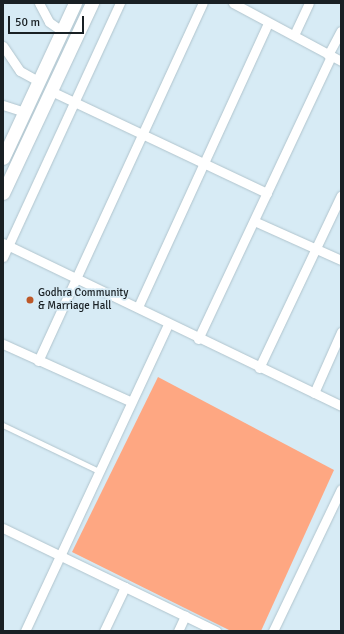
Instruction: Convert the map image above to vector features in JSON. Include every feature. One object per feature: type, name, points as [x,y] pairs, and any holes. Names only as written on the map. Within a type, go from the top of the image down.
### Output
[{"type":"main road","points":[[3,158],[75,3]]},
{"type":"main road","points":[[3,193],[92,3]]},
{"type":"street","points":[[39,3],[50,22],[62,31]]},
{"type":"street","points":[[3,257],[6,244],[120,3]]},
{"type":"street","points":[[38,361],[144,135],[203,3]]},
{"type":"street","points":[[233,3],[341,61]]},
{"type":"street","points":[[294,35],[309,3]]},
{"type":"street","points":[[138,307],[268,23]]},
{"type":"street","points":[[198,339],[267,194],[341,31]]},
{"type":"street","points":[[3,46],[20,71],[38,82]]},
{"type":"street","points":[[51,92],[73,101],[267,194]]},
{"type":"street","points":[[3,105],[24,112]]},
{"type":"street","points":[[259,368],[341,195]]},
{"type":"street","points":[[254,221],[341,260]]},
{"type":"street","points":[[6,244],[138,307],[168,325],[341,406]]},
{"type":"street","points":[[25,631],[130,401],[168,325]]},
{"type":"street","points":[[314,393],[341,332]]},
{"type":"street","points":[[3,344],[130,401]]},
{"type":"street","points":[[273,631],[341,489]]},
{"type":"street","points":[[3,528],[216,631]]},
{"type":"street","points":[[104,631],[125,587]]},
{"type":"street","points":[[178,631],[185,616]]},
{"type":"lane","points":[[3,425],[99,471]]},
{"type":"shaded area","points":[[158,377],[334,470],[261,631],[231,631],[72,552]]},
{"type":"place","name":"Godhra Community & Marriage Hall","points":[[30,300]]}]
